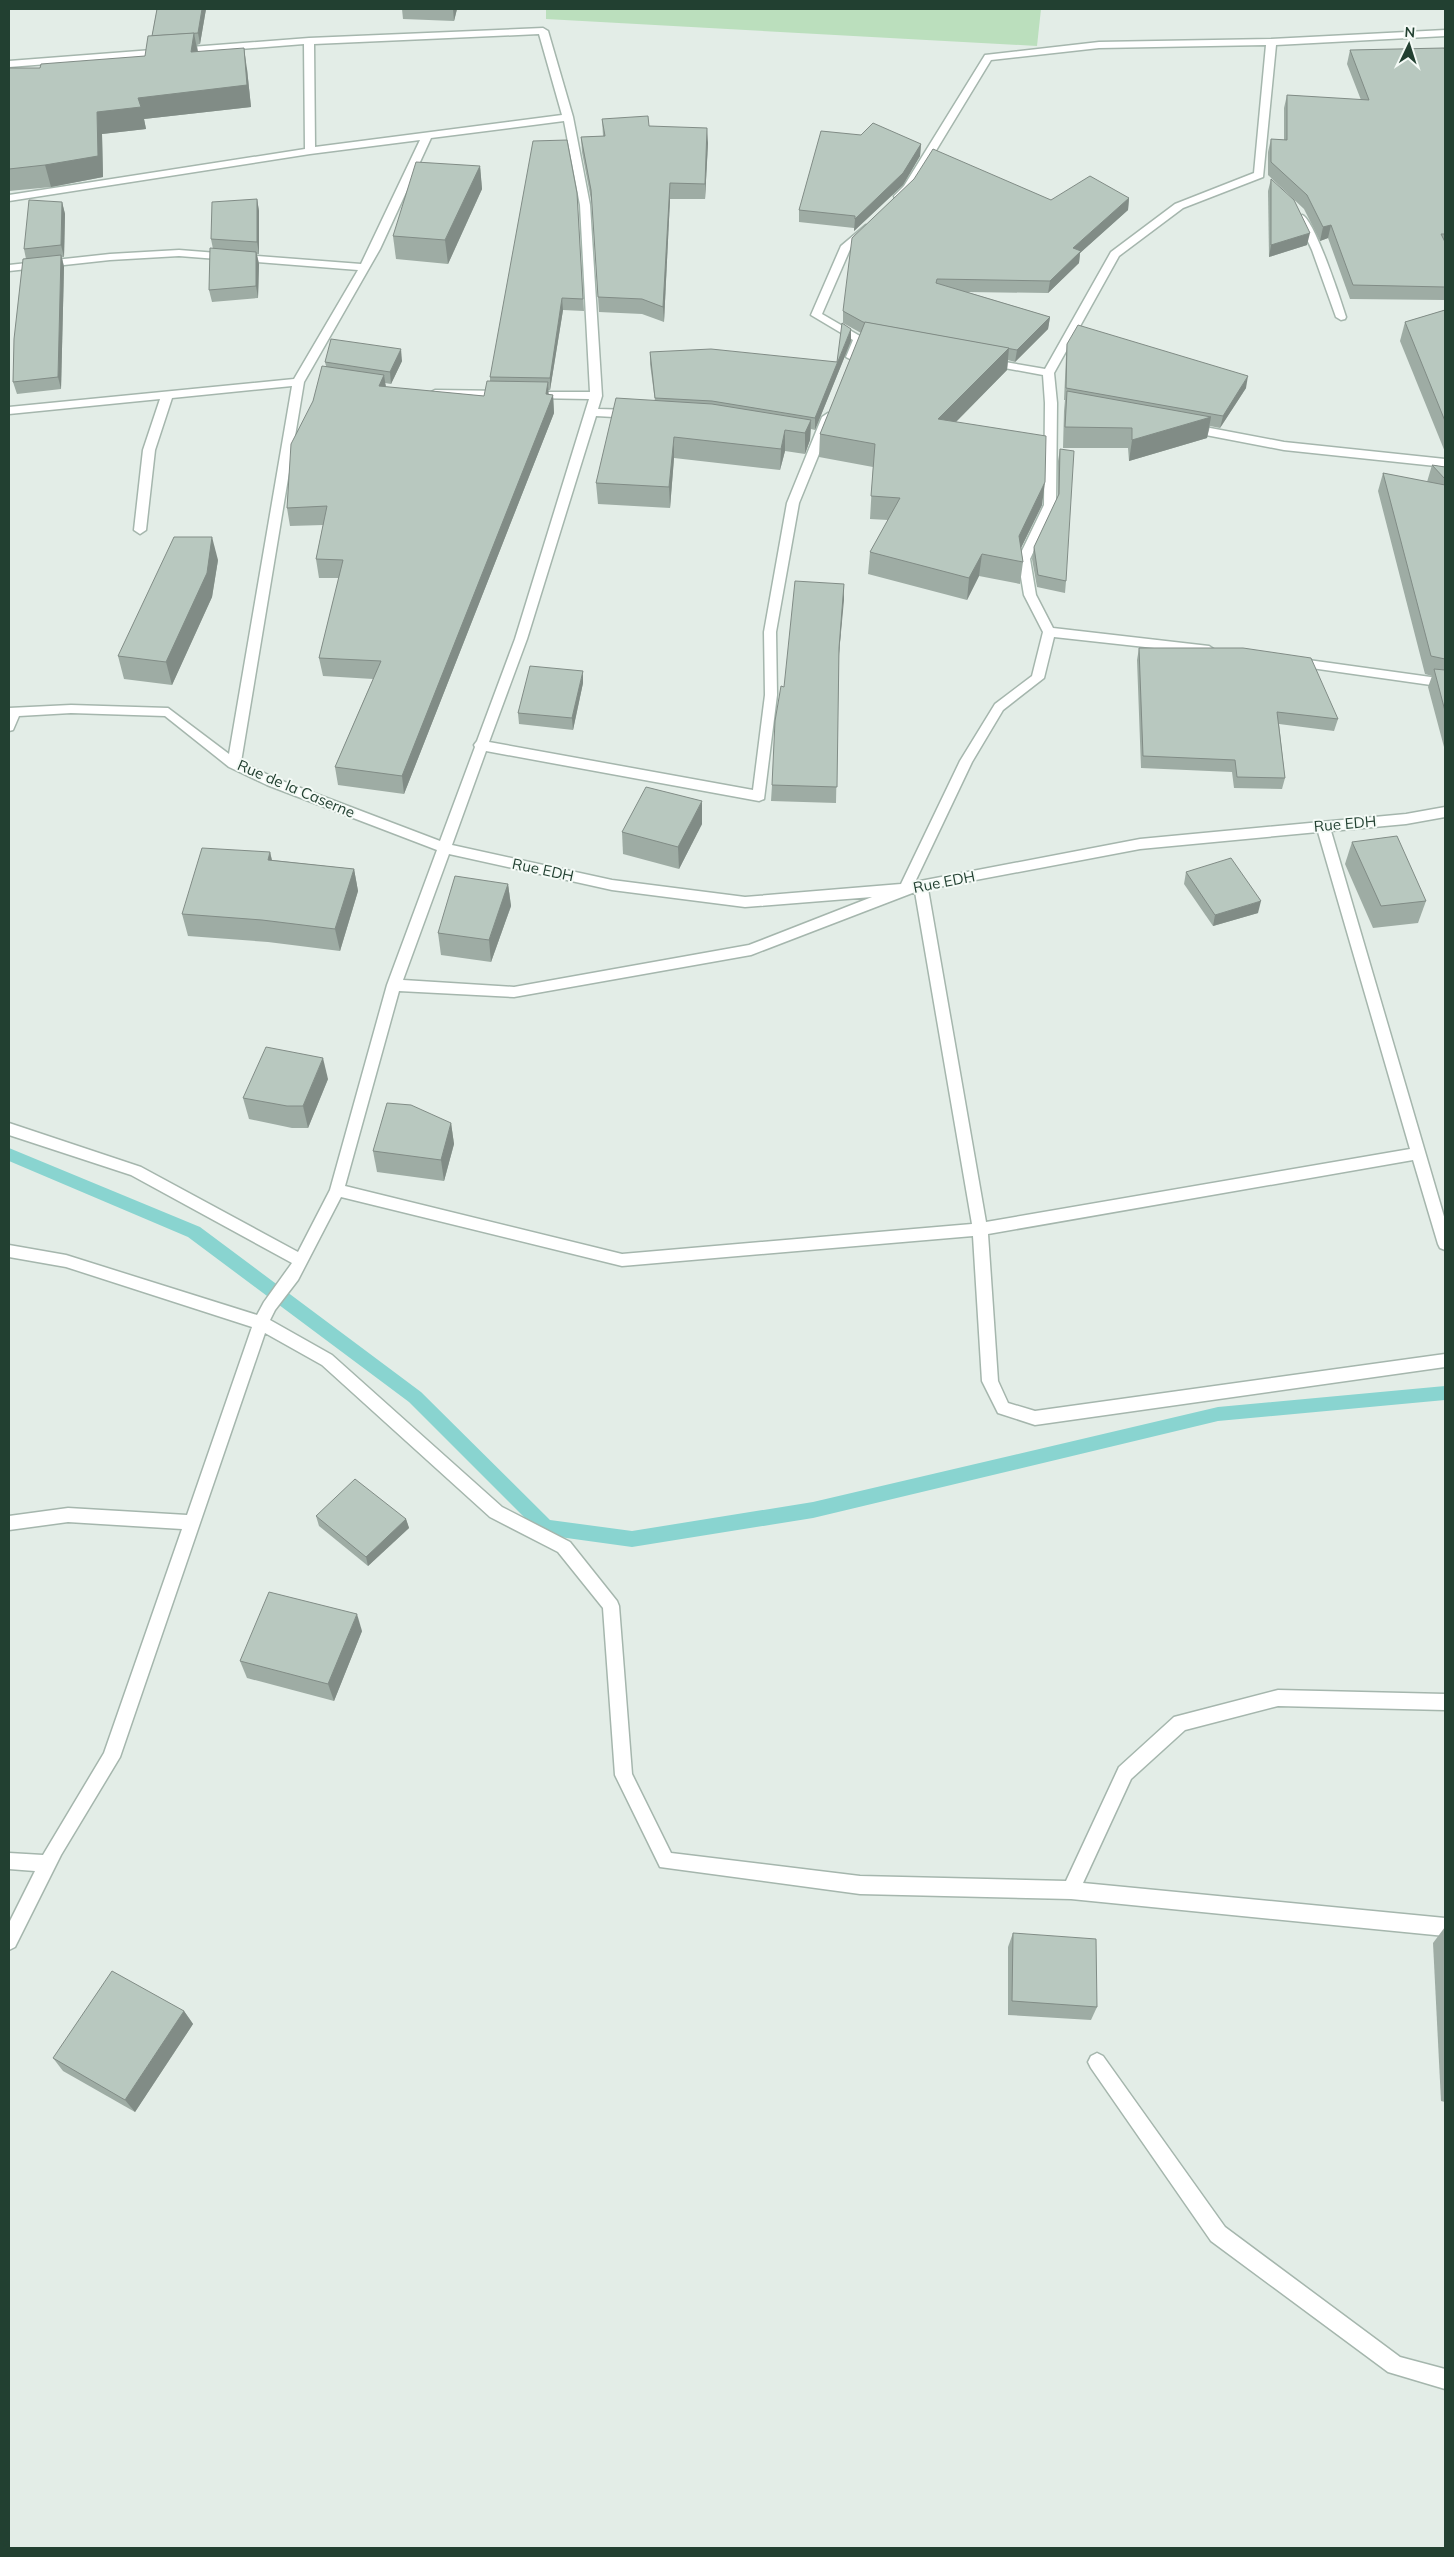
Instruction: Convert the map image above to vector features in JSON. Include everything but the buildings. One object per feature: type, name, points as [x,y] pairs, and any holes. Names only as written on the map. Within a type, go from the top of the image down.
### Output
[{"type":"street","points":[[9,64],[309,41],[543,31],[568,117],[585,205],[596,396],[521,639],[480,745],[394,985],[336,1190],[293,1276],[269,1306],[261,1323],[110,1757],[47,1864],[9,1941]]},
{"type":"street","points":[[888,208],[908,188],[988,56],[1099,45],[1271,42],[1445,33]]},
{"type":"street","points":[[309,41],[310,151]]},
{"type":"street","points":[[394,985],[514,992],[751,950],[905,889],[966,761],[999,707],[1038,678],[1049,632],[1030,595],[1024,559],[1050,505],[1056,404],[1048,372],[1115,254],[1179,206],[1262,178],[1271,42]]},
{"type":"street","points":[[9,198],[310,151],[568,117]]},
{"type":"street","points":[[234,764],[304,378],[364,268],[427,135]]},
{"type":"street","points":[[1298,210],[1317,250],[1341,317]]},
{"type":"street","points":[[849,365],[864,340],[816,315],[846,246],[874,220]]},
{"type":"street","points":[[9,268],[110,256],[179,253],[364,268]]},
{"type":"street","points":[[972,359],[1048,372]]},
{"type":"street","points":[[9,410],[304,378]]},
{"type":"street","points":[[424,393],[596,396]]},
{"type":"street","points":[[140,530],[149,450],[167,394]]},
{"type":"street","points":[[480,745],[759,796],[771,695],[770,632],[794,503],[815,435],[831,409]]},
{"type":"street","points":[[591,412],[647,415]]},
{"type":"street","points":[[1177,426],[1284,446],[1445,464]]},
{"type":"street","points":[[1049,632],[1220,652]]},
{"type":"street","points":[[1278,660],[1445,683]]},
{"type":"street","name":"Rue de la Caserne","points":[[11,712],[71,709],[168,712],[234,764],[272,782],[444,848]]},
{"type":"street","points":[[9,727],[11,712]]},
{"type":"street","name":"Rue EDH","points":[[444,848],[612,885],[745,902],[905,889],[1140,844],[1406,819],[1445,812]]},
{"type":"street","points":[[1323,826],[1417,1154],[1445,1244]]},
{"type":"street","points":[[921,886],[980,1230],[990,1381],[1003,1408],[1035,1418],[1445,1361]]},
{"type":"street","points":[[9,1129],[136,1171],[301,1261]]},
{"type":"street","points":[[336,1190],[622,1260],[980,1230],[1417,1154]]},
{"type":"street","points":[[9,1251],[66,1261],[261,1323],[327,1360],[496,1512],[564,1547],[610,1606],[624,1775],[666,1861],[860,1885],[1071,1890],[1445,1927]]},
{"type":"street","points":[[9,1523],[68,1515],[192,1522]]},
{"type":"street","points":[[1071,1890],[1125,1773],[1180,1723],[1278,1698],[1445,1702]]},
{"type":"street","points":[[9,1861],[47,1864]]},
{"type":"street","points":[[1097,2062],[1218,2234],[1395,2365],[1445,2379]]},
{"type":"green space","points":[[546,9],[1041,9],[1037,46],[546,19]]},
{"type":"waterway","points":[[9,1154],[194,1232],[415,1397],[545,1527],[632,1539],[813,1510],[1218,1414],[1445,1393]]}]
